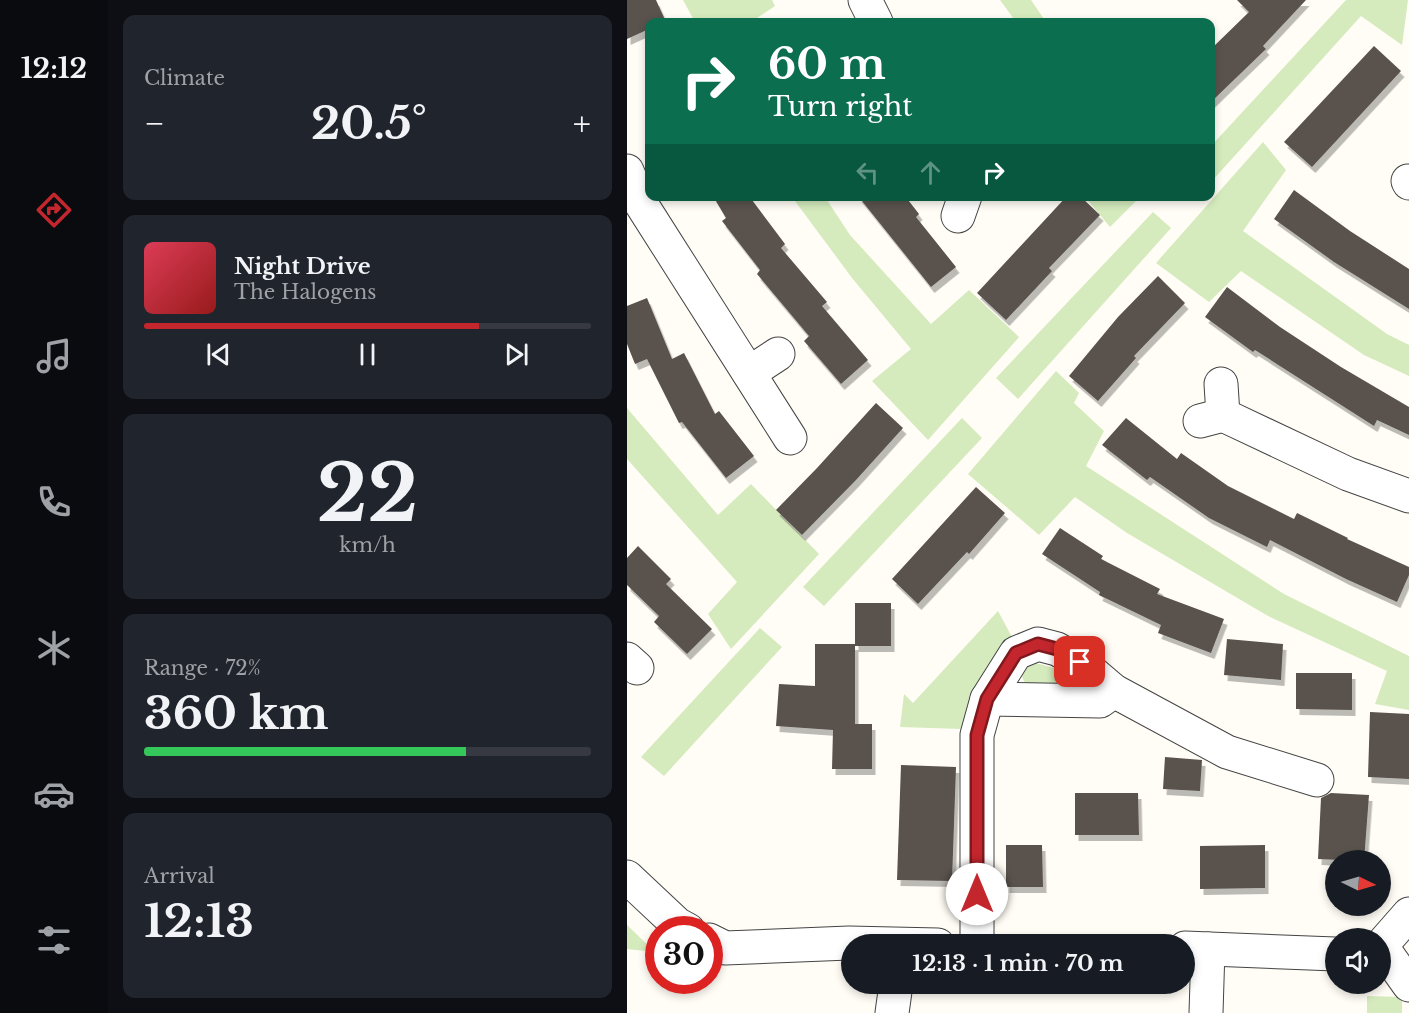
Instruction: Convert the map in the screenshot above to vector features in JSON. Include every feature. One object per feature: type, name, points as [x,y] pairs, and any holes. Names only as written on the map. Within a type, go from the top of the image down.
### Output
[{"type":"street","points":[[864,0],[874,18]]},
{"type":"street","points":[[627,171],[640,202],[790,438]]},
{"type":"street","points":[[749,373],[778,354]]},
{"type":"street","points":[[1215,407],[1348,474],[1409,496]]},
{"type":"street","points":[[977,934],[977,735],[987,699],[1016,653],[1038,644],[1057,649],[1080,662],[1114,691],[1227,752],[1317,780]]},
{"type":"street","points":[[987,699],[1100,701],[1114,691]]},
{"type":"street","points":[[627,878],[668,916]]},
{"type":"street","points":[[1391,935],[1409,914]]},
{"type":"street","points":[[723,947],[841,943]]},
{"type":"street","points":[[1206,1013],[1196,948],[1325,954]]},
{"type":"street","points":[[1391,961],[1409,986]]},
{"type":"street","points":[[892,1013],[895,994]]},
{"type":"green space","points":[[683,0],[772,0],[775,6],[757,18],[693,18]]},
{"type":"green space","points":[[1000,0],[1031,0],[1043,18],[1013,18]]},
{"type":"green space","points":[[1346,0],[1408,0],[1402,45],[1361,16],[1215,178],[1215,142]]},
{"type":"green space","points":[[1263,142],[1286,170],[1243,231],[1387,334],[1409,345],[1409,376],[1364,355],[1241,271],[1209,302],[1156,263],[1211,201],[1215,201],[1215,196]]},
{"type":"green space","points":[[795,201],[828,201],[850,235],[931,324],[969,290],[1019,337],[928,440],[872,381],[911,349],[852,278]]},
{"type":"green space","points":[[1088,201],[1136,201],[1110,227]]},
{"type":"green space","points":[[1153,212],[1171,228],[1018,399],[996,378]]},
{"type":"green space","points":[[1056,371],[1079,393],[1074,403],[1104,431],[1086,466],[1284,594],[1409,656],[1409,710],[1375,704],[1387,671],[1268,616],[1127,533],[1075,497],[1039,535],[968,474]]},
{"type":"green space","points":[[627,408],[718,515],[751,484],[819,554],[731,649],[708,614],[737,582],[627,459]]},
{"type":"green space","points":[[962,418],[982,438],[824,606],[803,587]]},
{"type":"green space","points":[[998,611],[1013,639],[962,729],[900,727],[904,694],[913,703]]},
{"type":"green space","points":[[760,628],[782,647],[664,776],[641,757]]},
{"type":"green space","points":[[1036,663],[1064,671],[1077,680],[1076,686],[1026,685],[1021,675],[1024,667]]},
{"type":"green space","points":[[627,925],[645,942],[645,951],[627,949]]},
{"type":"green space","points":[[1367,996],[1402,997],[1402,1013],[1367,1013]]},
{"type":"building","points":[[627,0],[656,0],[664,18],[645,18],[645,31],[627,39]]},
{"type":"building","points":[[1237,0],[1306,0],[1263,46],[1266,49],[1215,98],[1215,45],[1249,12]]},
{"type":"building","points":[[1374,46],[1401,71],[1312,167],[1284,142]]},
{"type":"building","points":[[1294,190],[1350,231],[1409,269],[1409,309],[1334,262],[1274,219]]},
{"type":"building","points":[[716,201],[753,201],[785,244],[781,248],[827,302],[822,306],[868,360],[841,384],[804,341],[809,336],[757,274],[760,270],[722,221],[726,218]]},
{"type":"building","points":[[862,201],[909,201],[919,214],[916,217],[956,267],[931,287]]},
{"type":"building","points":[[1062,201],[1085,201],[1100,215],[1049,268],[1052,271],[1006,320],[977,293]]},
{"type":"building","points":[[1158,276],[1185,303],[1134,356],[1136,358],[1098,401],[1069,376],[1118,317]]},
{"type":"building","points":[[1227,287],[1280,327],[1341,367],[1409,407],[1409,435],[1377,420],[1374,426],[1255,350],[1253,352],[1205,317]]},
{"type":"building","points":[[647,298],[672,359],[684,353],[715,414],[719,411],[754,456],[726,478],[682,422],[679,423],[647,359],[635,364],[627,344],[627,306]]},
{"type":"building","points":[[876,403],[903,428],[802,535],[776,510]]},
{"type":"building","points":[[1126,418],[1177,459],[1181,453],[1228,486],[1294,519],[1297,513],[1409,567],[1409,575],[1397,602],[1270,540],[1267,547],[1209,518],[1150,477],[1147,480],[1102,445]]},
{"type":"building","points":[[976,487],[1005,513],[969,554],[967,552],[918,604],[892,579]]},
{"type":"building","points":[[1060,528],[1103,556],[1101,559],[1160,589],[1157,594],[1224,619],[1211,653],[1158,633],[1161,625],[1099,595],[1100,592],[1042,554]]},
{"type":"building","points":[[638,546],[671,579],[666,584],[712,629],[687,654],[654,622],[659,616],[627,585],[627,558]]},
{"type":"building","points":[[855,603],[891,603],[891,646],[855,646],[855,724],[872,724],[872,769],[832,769],[833,730],[776,726],[779,684],[815,686],[815,644],[855,644]]},
{"type":"building","points":[[1227,639],[1283,644],[1281,680],[1224,675]]},
{"type":"building","points":[[1296,673],[1352,673],[1352,710],[1296,709]]},
{"type":"building","points":[[1370,712],[1409,714],[1409,779],[1368,777]]},
{"type":"building","points":[[1165,757],[1202,760],[1200,791],[1163,789]]},
{"type":"building","points":[[901,765],[956,767],[952,881],[897,880]]},
{"type":"building","points":[[1075,793],[1138,793],[1139,835],[1075,835]]},
{"type":"building","points":[[1331,793],[1369,795],[1365,850],[1325,850],[1325,859],[1318,859],[1321,798]]},
{"type":"building","points":[[1006,845],[1042,845],[1043,887],[1006,887]]},
{"type":"building","points":[[1265,845],[1265,888],[1200,889],[1200,846]]},
{"type":"route","points":[[977,894],[977,735],[987,699],[1016,653],[1038,644],[1057,649],[1080,662]]}]
